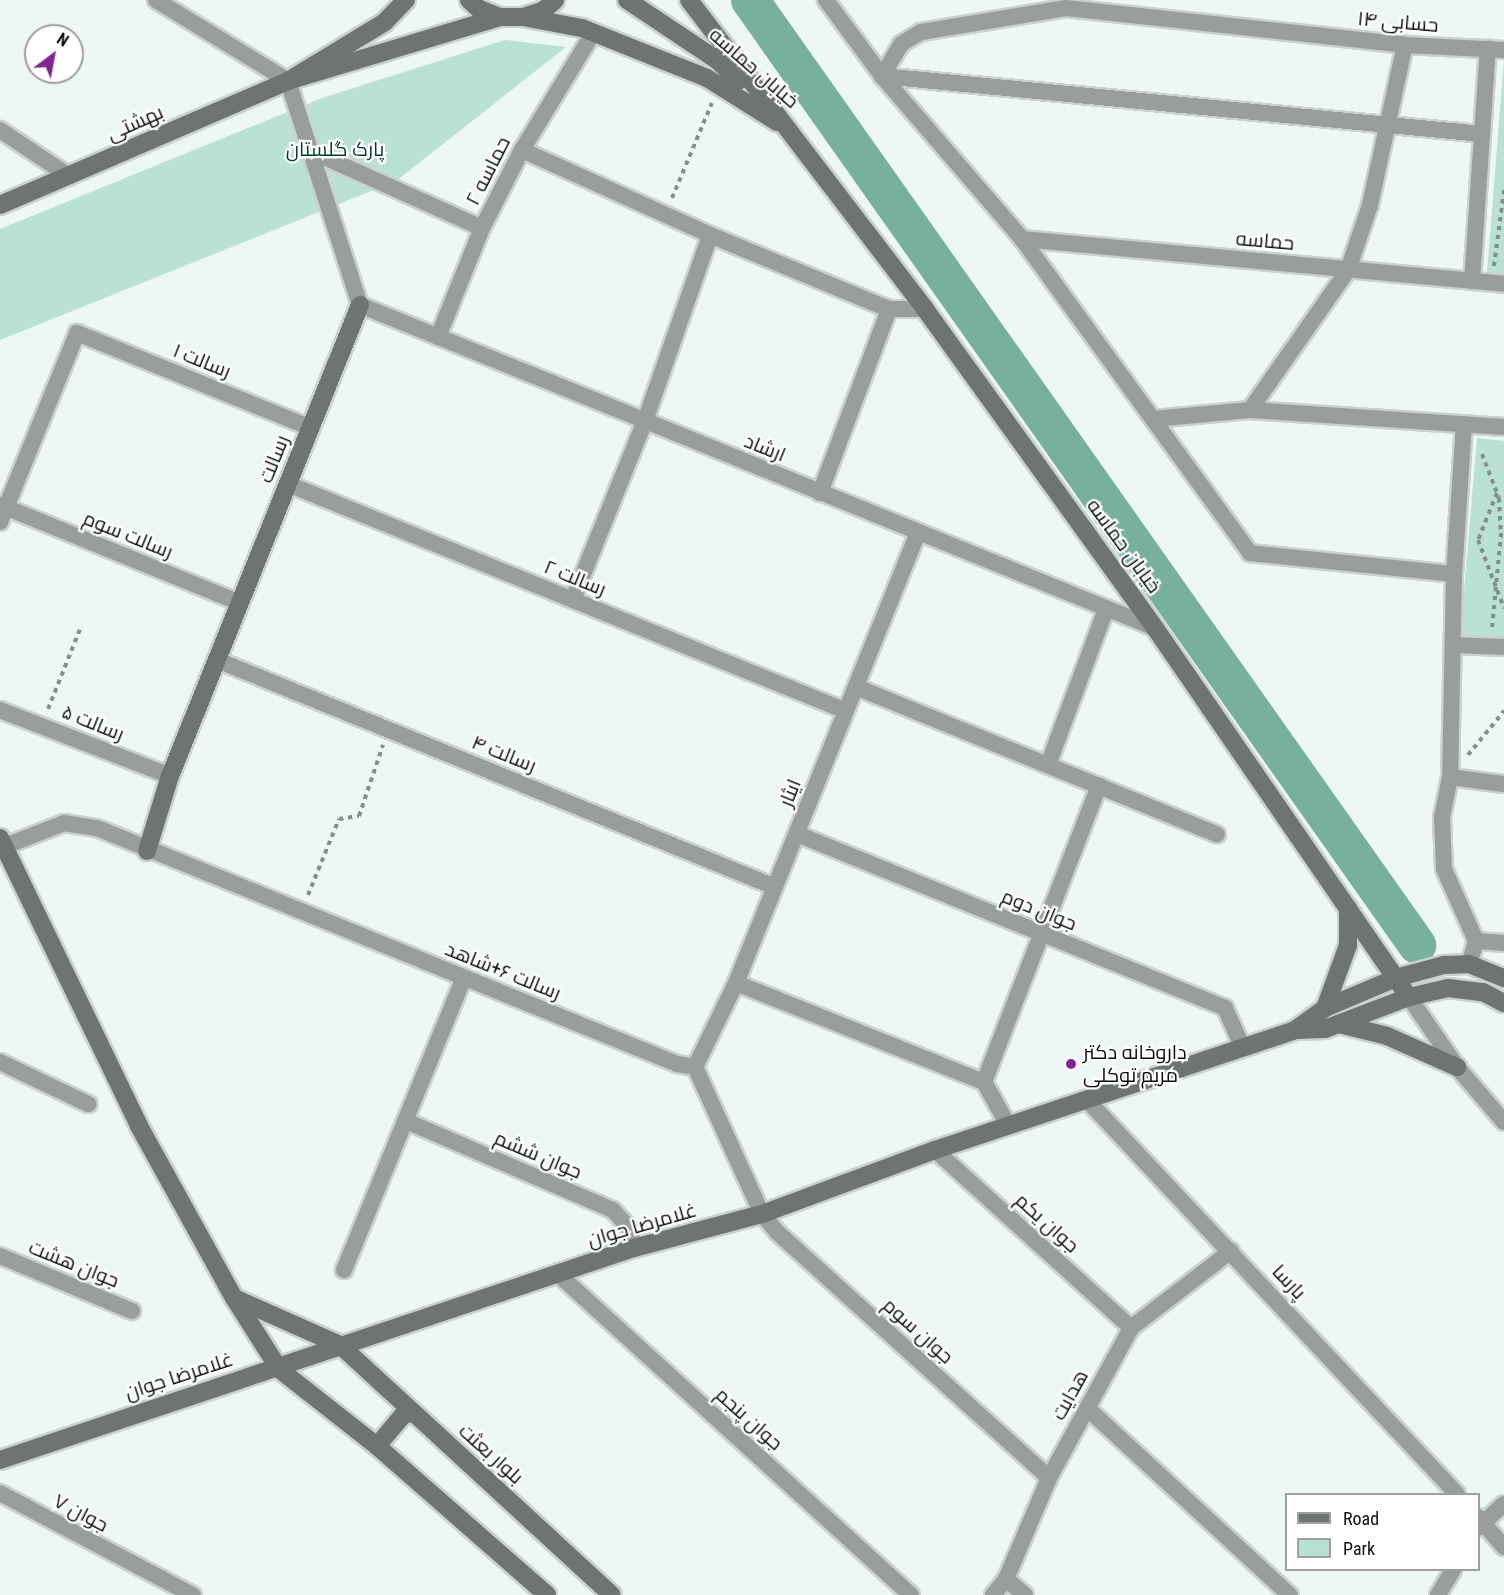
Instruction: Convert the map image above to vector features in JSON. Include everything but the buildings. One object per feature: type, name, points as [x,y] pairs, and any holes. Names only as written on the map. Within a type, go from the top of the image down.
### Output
[{"type":"main road","points":[[288,81],[385,22],[406,0]]},
{"type":"main road","points":[[469,0],[479,9],[500,17]]},
{"type":"main road","points":[[288,81],[500,17],[524,17],[544,10],[555,0]]},
{"type":"main road","name":"خیابان حماسه","points":[[627,0],[717,60],[790,130],[925,309],[1155,628],[1409,997]]},
{"type":"main road","points":[[689,0],[790,130]]},
{"type":"main road","name":"خیابان حماسه","points":[[524,17],[593,33],[719,85],[790,130]]},
{"type":"main road","name":"بهشتی","points":[[0,205],[288,81]]},
{"type":"main road","name":"رسالت","points":[[147,851],[170,776],[360,305]]},
{"type":"main road","points":[[1,844],[139,1126],[234,1298],[279,1369],[377,1446],[547,1595]]},
{"type":"main road","points":[[1324,1008],[1348,945],[1348,908]]},
{"type":"main road","points":[[1469,964],[1504,978]]},
{"type":"main road","name":"غلامرضا جوان","points":[[1295,1030],[1324,1008],[1396,978],[1444,965],[1469,964]]},
{"type":"main road","name":"غلامرضا جوان","points":[[5,1455],[279,1369],[340,1345],[634,1248],[762,1214],[935,1150],[1295,1030],[1325,1029],[1409,997],[1448,987],[1483,992],[1504,1003]]},
{"type":"main road","points":[[1339,1024],[1404,1042],[1457,1067]]},
{"type":"main road","name":"بلوار بعثت","points":[[234,1298],[340,1345],[612,1595]]},
{"type":"main road","points":[[377,1446],[402,1416],[412,1412]]},
{"type":"street","points":[[156,0],[288,81],[313,152],[360,305]]},
{"type":"street","points":[[833,4],[882,76],[1022,239],[1250,553],[1454,574]]},
{"type":"street","name":"حسابی ۱۴","points":[[882,76],[901,44],[921,32],[1066,8],[1406,45],[1496,50]]},
{"type":"street","name":"حماسه ۲","points":[[438,337],[483,228],[522,150],[593,33]]},
{"type":"street","points":[[1250,410],[1348,270],[1370,204],[1390,125],[1406,45]]},
{"type":"street","points":[[1472,281],[1482,134],[1496,50]]},
{"type":"street","points":[[882,76],[1482,134]]},
{"type":"street","points":[[0,130],[69,177]]},
{"type":"street","points":[[522,150],[710,235],[889,309],[925,309]]},
{"type":"street","points":[[313,152],[483,228]]},
{"type":"street","points":[[573,600],[645,421],[710,235]]},
{"type":"street","name":"حماسه","points":[[1022,239],[1504,284]]},
{"type":"street","name":"ارشاد","points":[[360,305],[1155,628]]},
{"type":"street","points":[[820,493],[889,309]]},
{"type":"street","name":"رسالت ۱","points":[[2,512],[77,333],[311,428]]},
{"type":"street","points":[[1153,419],[1250,410],[1504,427]]},
{"type":"street","points":[[1467,425],[1454,574],[1450,777],[1442,817],[1444,868],[1476,940],[1469,964]]},
{"type":"street","name":"رسالت ۲","points":[[288,484],[846,711]]},
{"type":"street","name":"رسالت سوم","points":[[2,512],[240,603]]},
{"type":"street","name":"ایثار","points":[[694,1067],[736,983],[918,532]]},
{"type":"street","points":[[1048,765],[1106,609]]},
{"type":"street","points":[[1453,645],[1496,647]]},
{"type":"street","name":"رسالت ۴","points":[[217,660],[775,887]]},
{"type":"street","points":[[856,687],[1217,834]]},
{"type":"street","name":"رسالت ۵","points":[[0,710],[42,724],[170,776]]},
{"type":"street","points":[[1450,777],[1504,784]]},
{"type":"street","points":[[984,1082],[1040,933],[1100,786]]},
{"type":"street","name":"رسالت ۶+شاهد","points":[[1,844],[64,823],[96,828],[147,851],[677,1064],[694,1067]]},
{"type":"street","name":"جوان دوم","points":[[796,834],[1225,1008],[1243,1048]]},
{"type":"street","points":[[1476,940],[1504,943]]},
{"type":"street","points":[[344,1270],[464,978]]},
{"type":"street","points":[[736,983],[984,1082],[1008,1125]]},
{"type":"street","points":[[1409,997],[1457,1067],[1504,1122]]},
{"type":"street","points":[[1,1064],[88,1104]]},
{"type":"street","points":[[694,1067],[762,1214]]},
{"type":"street","name":"پارسا","points":[[1087,1100],[1456,1493]]},
{"type":"street","name":"جوان ششم","points":[[405,1121],[613,1210],[630,1229],[634,1248]]},
{"type":"street","name":"جوان یکم","points":[[935,1150],[1131,1328]]},
{"type":"street","name":"جوان سوم","points":[[762,1214],[1049,1478]]},
{"type":"street","name":"هدایت","points":[[993,1595],[1006,1579],[1049,1478],[1131,1328],[1231,1251]]},
{"type":"street","name":"جوان هشت","points":[[0,1256],[132,1311]]},
{"type":"street","name":"جوان پنجم","points":[[558,1274],[911,1595]]},
{"type":"street","points":[[1087,1408],[1290,1595]]},
{"type":"street","name":"جوان ۷","points":[[0,1493],[193,1595]]},
{"type":"street","points":[[1504,1504],[1480,1522],[1504,1547]]},
{"type":"street","points":[[1438,1595],[1453,1571]]},
{"type":"street","points":[[1006,1579],[1024,1595]]},
{"type":"path","points":[[665,215],[719,85]]},
{"type":"path","points":[[1494,267],[1504,190]]},
{"type":"path","points":[[1467,425],[1497,493],[1500,533],[1496,591],[1496,647]]},
{"type":"path","points":[[1497,493],[1478,540],[1504,608]]},
{"type":"path","points":[[42,724],[80,629]]},
{"type":"path","points":[[1450,777],[1504,711]]},
{"type":"path","points":[[302,912],[339,819],[359,816],[387,730]]},
{"type":"green space","name":"پارک گلستان","points":[[505,40],[566,47],[396,181],[0,340],[0,229],[322,98]]},
{"type":"green space","points":[[1504,59],[1504,274],[1487,273]]},
{"type":"green space","points":[[1477,438],[1504,441],[1504,642],[1460,637]]},
{"type":"waterway","points":[[750,0],[1417,945]]},
{"type":"place","name":"داروخانه دکتر مریم توکلی","points":[[1071,1064]]}]
